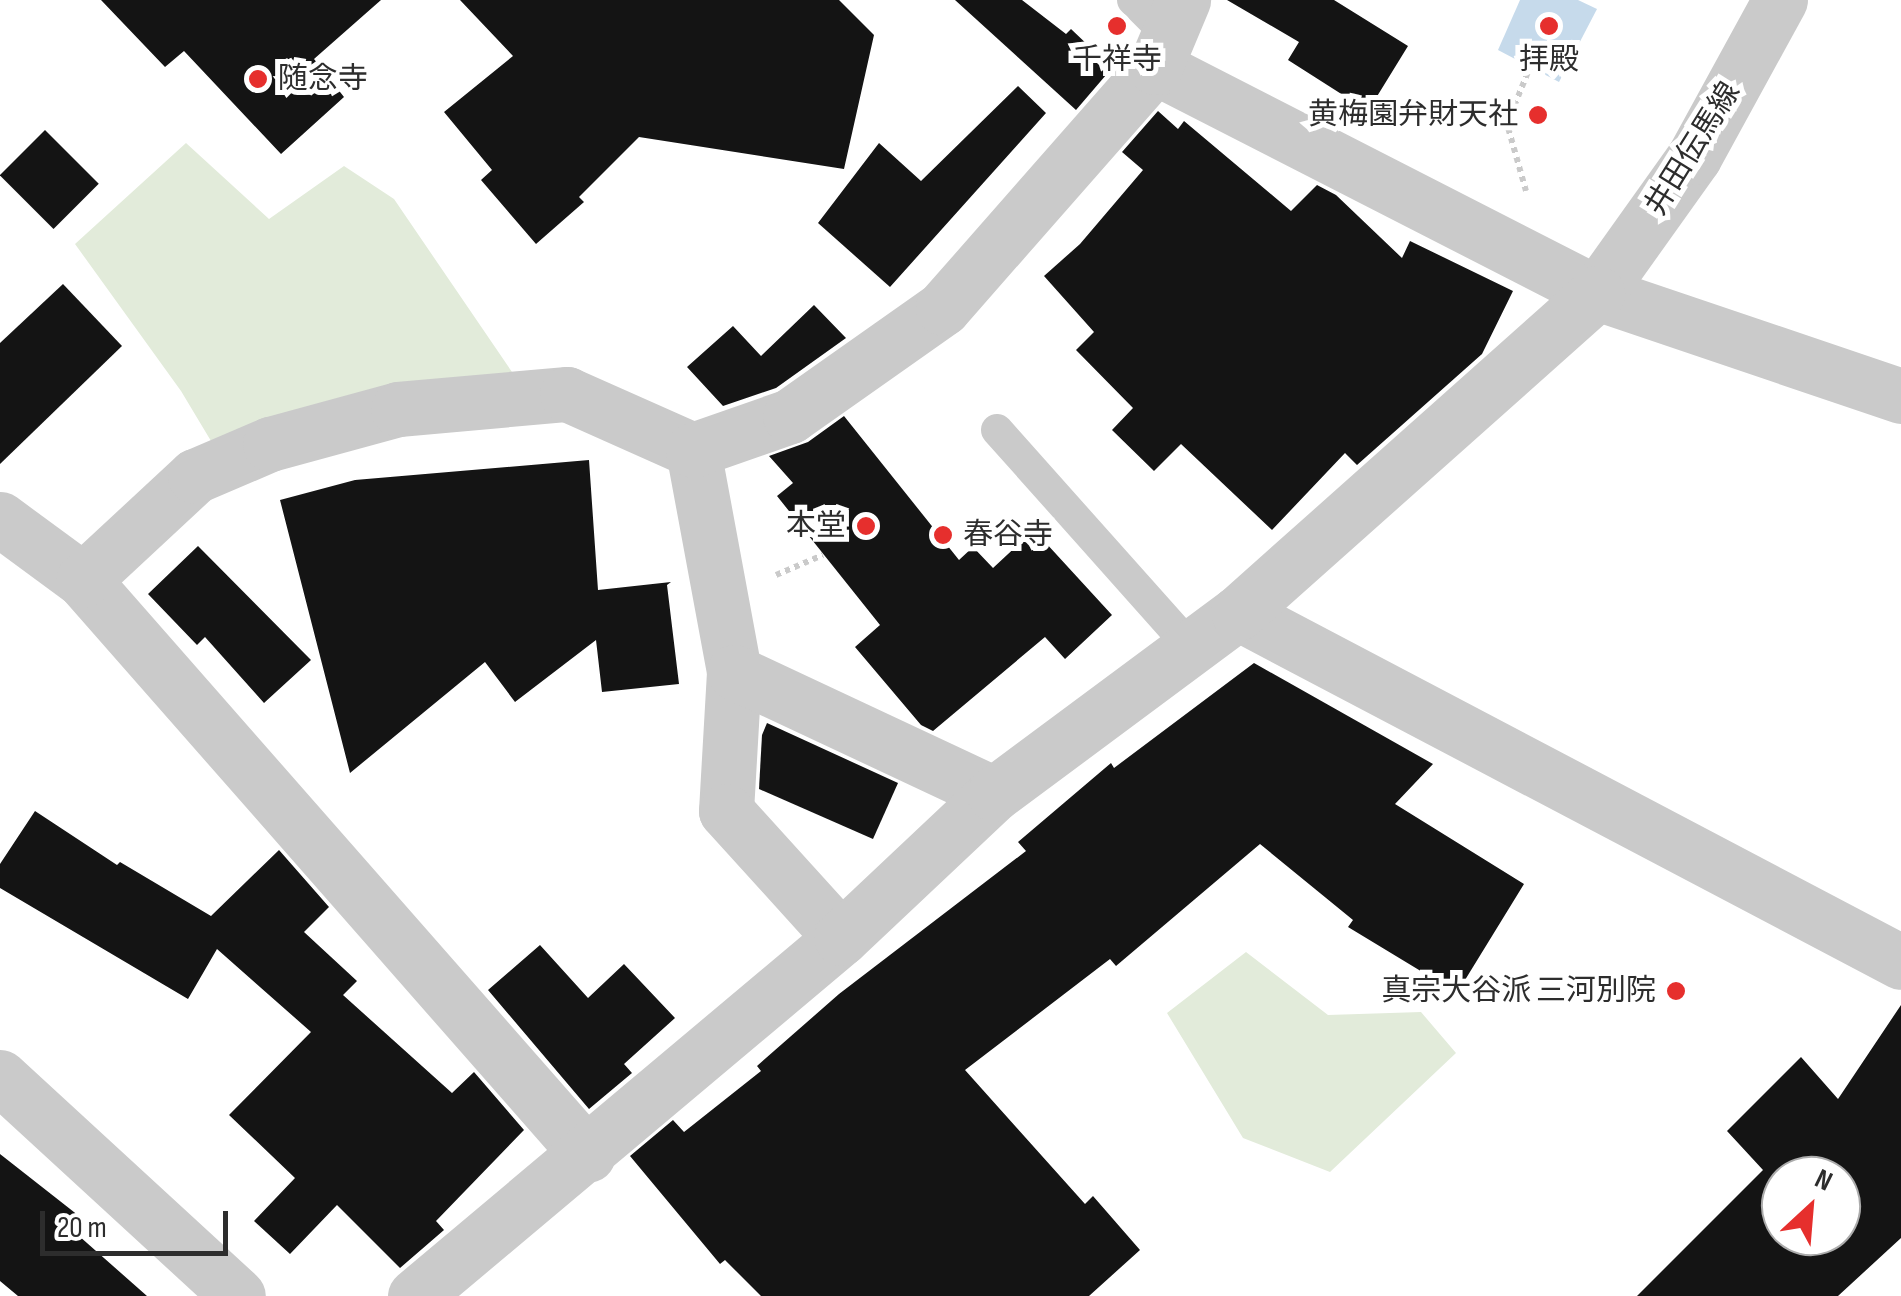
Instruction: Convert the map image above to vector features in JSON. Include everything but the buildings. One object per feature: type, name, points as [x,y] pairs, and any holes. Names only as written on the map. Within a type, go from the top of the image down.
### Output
[{"type":"street","name":"井田伝馬線","points":[[415,1296],[588,1155],[841,938],[994,794],[1238,612],[1596,292],[1694,157],[1780,0]]},
{"type":"street","points":[[84,580],[195,476],[270,444],[398,408],[567,394],[694,450],[790,416],[944,308],[1160,25],[1514,251],[1596,292],[1901,396]]},
{"type":"street","points":[[694,450],[734,672],[726,810],[841,938]]},
{"type":"street","points":[[0,519],[84,580],[588,1155]]},
{"type":"street","points":[[1238,612],[1901,962]]},
{"type":"street","points":[[734,672],[994,794]]},
{"type":"street","points":[[0,1077],[238,1296]]},
{"type":"lane","points":[[997,430],[1191,648]]},
{"type":"path","points":[[1514,251],[1530,212],[1507,124],[1540,42]]},
{"type":"green space","points":[[186,143],[269,219],[344,166],[394,199],[512,372],[211,441],[181,391],[75,244]]},
{"type":"green space","points":[[1246,952],[1328,1015],[1421,1012],[1456,1053],[1330,1172],[1243,1138],[1167,1013]]},
{"type":"water","points":[[1520,0],[1578,0],[1597,9],[1559,82],[1498,50]]},
{"type":"place","name":"千祥寺","points":[[1117,26]]},
{"type":"place","name":"拝殿","points":[[1549,26]]},
{"type":"place","name":"随念寺","points":[[258,79]]},
{"type":"place","name":"黄梅園弁財天社","points":[[1538,115]]},
{"type":"place","name":"本堂","points":[[866,526]]},
{"type":"place","name":"春谷寺","points":[[943,535]]},
{"type":"place","name":"真宗大谷派 三河別院","points":[[1676,991]]}]
